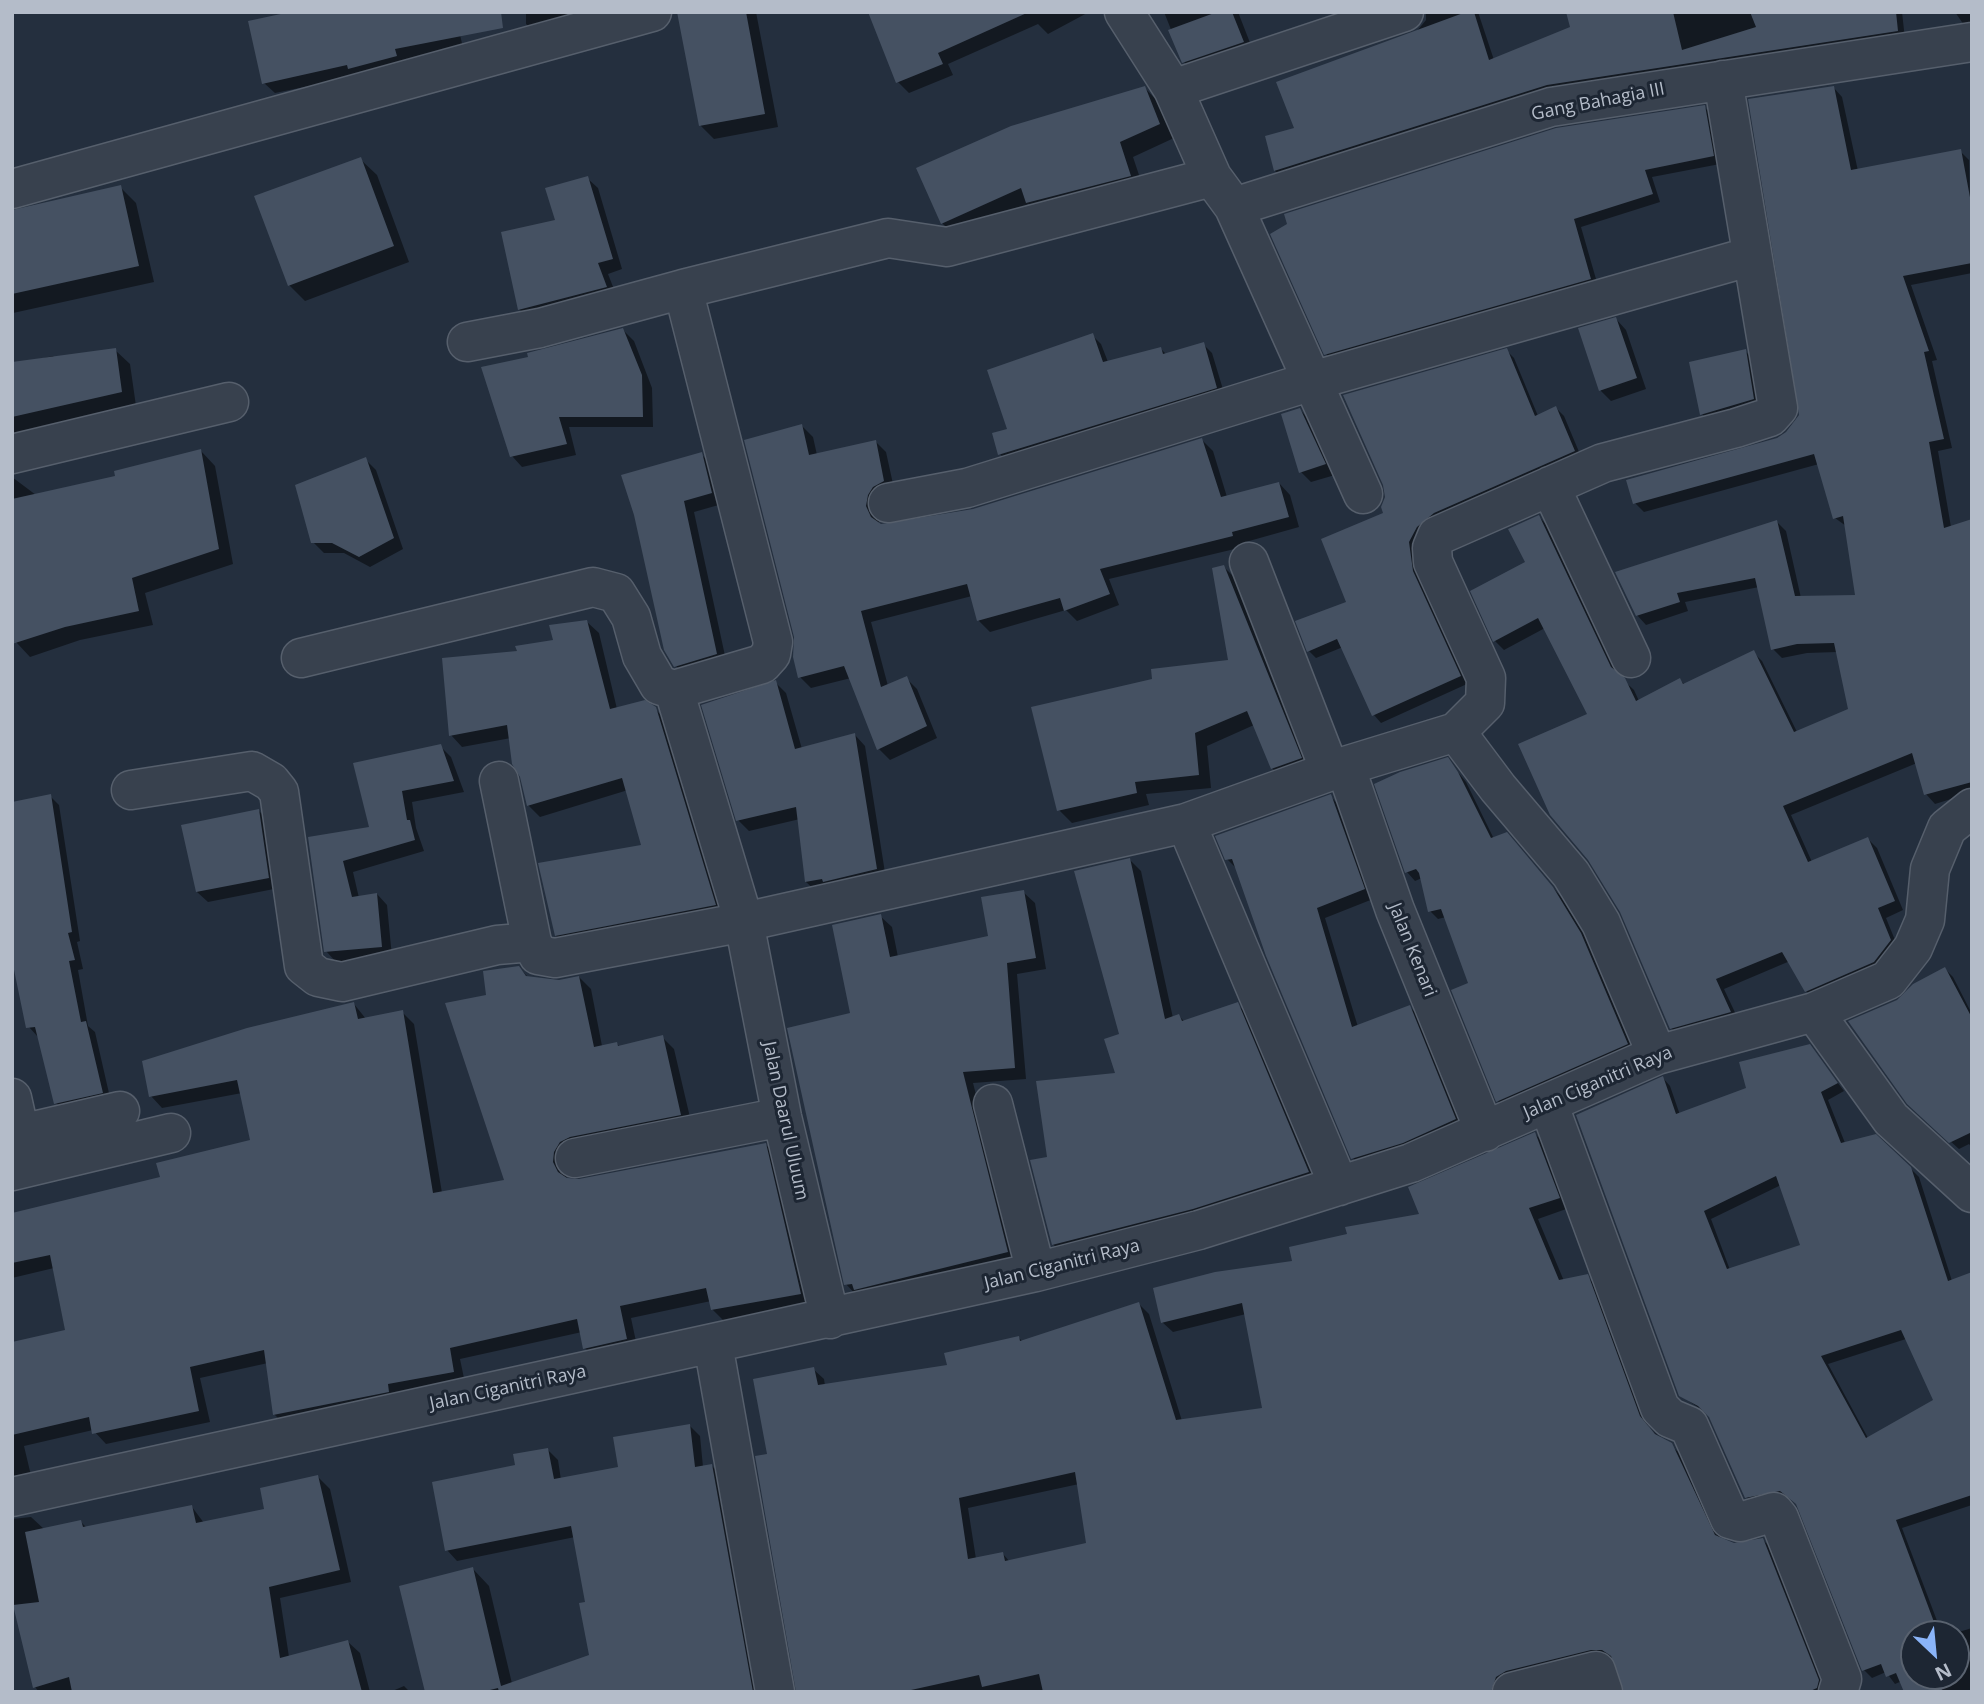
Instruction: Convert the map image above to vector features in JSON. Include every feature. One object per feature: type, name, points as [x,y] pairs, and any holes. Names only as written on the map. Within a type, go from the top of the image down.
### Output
[{"type":"street","points":[[12,188],[652,12]]},
{"type":"street","points":[[1124,12],[1173,89],[1363,494]]},
{"type":"street","points":[[1173,89],[1404,12]]},
{"type":"street","name":"Gang Bahagia III","points":[[467,342],[540,328],[888,238],[947,247],[1223,192],[1551,107],[1972,42]]},
{"type":"street","points":[[499,781],[532,942],[538,955],[555,958],[744,922],[1186,823],[1338,769],[1456,732],[1485,703],[1486,678],[1433,562],[1432,548],[1437,536],[1603,463],[1770,417],[1778,408],[1723,80]]},
{"type":"street","points":[[888,503],[967,488],[1312,381],[1752,256]]},
{"type":"street","points":[[301,658],[593,587],[616,593],[631,617],[651,674],[659,685],[674,690],[762,664],[771,654],[773,642],[683,289]]},
{"type":"street","points":[[12,454],[229,402]]},
{"type":"street","points":[[1550,486],[1631,659]]},
{"type":"street","name":"Jalan Kenari","points":[[1249,562],[1338,769],[1485,1132]]},
{"type":"street","name":"Jalan Daarul Uluum","points":[[674,690],[744,922],[782,1117],[830,1318]]},
{"type":"street","points":[[1456,732],[1498,788],[1571,874],[1601,923],[1657,1055]]},
{"type":"street","points":[[131,790],[252,771],[271,782],[279,792],[304,965],[318,976],[342,982],[497,945],[532,942]]},
{"type":"street","name":"Jalan Ciganitri Raya","points":[[12,1497],[1036,1272],[1199,1230],[1411,1163],[1657,1055],[1814,1012],[1888,980],[1913,948],[1925,920],[1930,869],[1947,828],[1972,808]]},
{"type":"street","points":[[1186,823],[1339,1186]]},
{"type":"street","points":[[1814,1012],[1891,1119],[1972,1193]]},
{"type":"street","points":[[1548,1103],[1660,1408],[1670,1418],[1689,1426],[1730,1518],[1740,1522],[1774,1512],[1779,1518],[1842,1679],[1838,1692]]},
{"type":"street","points":[[993,1104],[1036,1272]]},
{"type":"street","points":[[14,1135],[120,1111]]},
{"type":"street","points":[[575,1158],[782,1117]]},
{"type":"street","points":[[14,1135],[171,1133]]},
{"type":"street","points":[[713,1344],[775,1692]]},
{"type":"street","points":[[1512,1692],[1596,1671],[1603,1692]]},
{"type":"building","points":[[290,12],[501,12],[503,28],[395,49],[397,56],[348,69],[347,65],[262,84],[248,21]]},
{"type":"building","points":[[677,12],[746,12],[765,114],[699,126]]},
{"type":"building","points":[[868,12],[1029,12],[938,53],[943,64],[896,83]]},
{"type":"building","points":[[1217,12],[1232,12],[1244,42],[1182,63],[1168,30]]},
{"type":"building","points":[[1466,12],[1474,12],[1489,60],[1570,27],[1566,12],[1673,12],[1682,50],[1756,27],[1750,12],[1896,12],[1898,31],[1547,85],[1274,171],[1265,136],[1294,128],[1276,82]]},
{"type":"building","points":[[1145,86],[1160,124],[1120,142],[1131,176],[1026,203],[1021,188],[941,224],[916,168],[1011,126]]},
{"type":"building","points":[[1834,86],[1851,170],[1961,149],[1972,208],[1972,263],[1903,276],[1929,351],[1924,352],[1944,439],[1929,442],[1944,528],[1972,519],[1972,782],[1924,795],[1912,753],[1783,806],[1808,862],[1868,837],[1895,901],[1878,908],[1891,940],[1874,962],[1805,992],[1782,952],[1716,979],[1731,1012],[1670,1029],[1620,912],[1588,860],[1550,815],[1518,744],[1587,714],[1538,618],[1493,642],[1470,591],[1525,562],[1508,529],[1539,515],[1611,667],[1625,678],[1636,701],[1680,678],[1683,684],[1754,650],[1794,732],[1848,709],[1834,643],[1797,644],[1771,650],[1755,578],[1677,593],[1680,602],[1636,616],[1615,572],[1777,520],[1795,596],[1855,595],[1843,516],[1833,519],[1814,454],[1633,504],[1626,480],[1777,438],[1786,432],[1799,415],[1748,99]]},
{"type":"building","points":[[1705,105],[1714,156],[1645,170],[1653,194],[1574,219],[1591,279],[1324,355],[1270,234],[1287,224],[1284,214],[1556,128]]},
{"type":"building","points":[[361,157],[394,246],[288,286],[254,196]]},
{"type":"building","points":[[588,176],[613,259],[598,263],[607,287],[518,310],[501,232],[555,220],[545,188]]},
{"type":"building","points":[[121,185],[139,266],[12,294],[12,210]]},
{"type":"building","points":[[1616,317],[1637,378],[1599,391],[1578,328]]},
{"type":"building","points":[[623,328],[642,375],[643,417],[559,417],[567,444],[510,457],[481,367],[528,357],[527,353]]},
{"type":"building","points":[[1093,333],[1103,362],[1161,347],[1163,354],[1204,342],[1217,388],[998,455],[992,433],[1007,429],[987,370]]},
{"type":"building","points":[[116,348],[122,392],[12,417],[12,362]]},
{"type":"building","points":[[1507,348],[1535,416],[1556,406],[1575,451],[1434,513],[1417,527],[1409,542],[1413,571],[1461,676],[1372,716],[1337,639],[1307,652],[1295,621],[1346,602],[1321,539],[1383,513],[1383,485],[1343,395]]},
{"type":"building","points":[[1746,349],[1754,399],[1700,415],[1689,362]]},
{"type":"building","points":[[1300,408],[1326,464],[1299,473],[1281,414]]},
{"type":"building","points":[[802,424],[809,455],[876,440],[884,481],[873,487],[866,506],[871,517],[881,524],[973,509],[1202,438],[1221,497],[1279,482],[1289,517],[1232,532],[1233,536],[1100,569],[1110,594],[1064,611],[1060,598],[977,621],[967,584],[861,611],[881,687],[907,676],[927,726],[877,750],[844,666],[798,678],[793,657],[794,637],[744,440]]},
{"type":"building","points":[[201,449],[219,549],[132,578],[139,611],[65,627],[12,644],[12,499],[115,476],[114,471]]},
{"type":"building","points":[[702,452],[712,493],[684,501],[717,654],[674,667],[664,650],[634,515],[621,475]]},
{"type":"building","points":[[366,457],[394,538],[359,557],[332,543],[311,543],[295,485]]},
{"type":"building","points":[[1224,565],[1302,758],[1271,769],[1247,711],[1195,733],[1199,775],[1135,782],[1137,793],[1057,811],[1031,707],[1152,679],[1151,669],[1228,660],[1212,568]]},
{"type":"building","points":[[587,620],[610,709],[645,700],[656,707],[716,905],[555,936],[538,863],[641,845],[622,778],[527,806],[520,777],[512,764],[507,725],[449,736],[442,658],[517,651],[515,646],[553,640],[549,625]]},
{"type":"building","points":[[776,680],[795,749],[855,733],[877,869],[823,882],[822,879],[805,882],[796,807],[736,821],[701,705]]},
{"type":"building","points":[[441,744],[454,781],[402,791],[407,820],[410,820],[415,840],[343,861],[352,897],[377,893],[382,947],[324,952],[308,837],[369,827],[353,763]]},
{"type":"building","points":[[1448,757],[1491,838],[1507,832],[1553,887],[1581,933],[1628,1044],[1496,1102],[1451,990],[1468,983],[1441,909],[1428,912],[1419,873],[1416,869],[1405,873],[1374,784],[1400,772]]},
{"type":"building","points":[[51,794],[72,932],[68,933],[75,960],[69,961],[81,1022],[86,1021],[103,1093],[54,1104],[35,1027],[26,1028],[12,960],[12,802]]},
{"type":"building","points":[[1331,794],[1365,889],[1317,908],[1352,1027],[1410,1005],[1456,1119],[1403,1143],[1351,1159],[1266,956],[1232,859],[1225,860],[1215,836]]},
{"type":"building","points":[[259,809],[269,878],[196,892],[181,825]]},
{"type":"building","points":[[1130,858],[1165,1019],[1179,1014],[1182,1021],[1238,1002],[1309,1172],[1193,1209],[1052,1245],[1030,1160],[1047,1157],[1036,1081],[1115,1073],[1104,1039],[1119,1034],[1074,871]]},
{"type":"building","points":[[1024,890],[1036,958],[1007,963],[1015,1068],[963,1072],[1008,1252],[854,1290],[852,1284],[844,1285],[787,1028],[850,1013],[832,925],[881,914],[890,957],[988,936],[981,897]]},
{"type":"building","points":[[519,966],[526,976],[559,980],[579,976],[594,1047],[617,1042],[618,1046],[663,1035],[681,1115],[570,1137],[560,1142],[554,1152],[553,1162],[558,1172],[567,1178],[579,1179],[766,1143],[801,1294],[711,1310],[706,1288],[620,1306],[627,1339],[583,1349],[577,1319],[450,1348],[454,1372],[388,1384],[389,1392],[273,1415],[264,1350],[190,1367],[199,1411],[92,1434],[89,1417],[12,1435],[12,1342],[65,1330],[50,1255],[12,1263],[12,1213],[160,1177],[156,1163],[250,1140],[237,1080],[149,1097],[142,1061],[247,1028],[354,1002],[358,1019],[403,1010],[433,1193],[504,1180],[445,1003],[486,995],[483,971]]},
{"type":"building","points":[[1945,967],[1972,1018],[1972,1132],[1949,1143],[1907,1104],[1848,1021],[1897,1000],[1913,984]]},
{"type":"building","points":[[1810,1044],[1838,1083],[1821,1092],[1841,1143],[1876,1134],[1911,1167],[1948,1281],[1972,1272],[1972,1495],[1896,1520],[1933,1620],[1900,1620],[1900,1682],[1896,1673],[1886,1677],[1881,1664],[1862,1671],[1796,1504],[1780,1491],[1745,1498],[1709,1417],[1698,1406],[1679,1396],[1576,1115],[1663,1076],[1676,1114],[1746,1088],[1739,1062]],"holes":[[[1776,1176],[1800,1245],[1727,1269],[1704,1211]],[[1901,1330],[1933,1400],[1866,1438],[1821,1356]]]},
{"type":"building","points":[[1535,1132],[1560,1198],[1529,1208],[1559,1280],[1588,1274],[1640,1416],[1655,1434],[1672,1443],[1715,1535],[1734,1543],[1763,1538],[1819,1680],[1817,1688],[1808,1692],[1624,1692],[1611,1656],[1602,1650],[1591,1650],[1506,1671],[1496,1677],[1491,1692],[1043,1692],[1039,1674],[982,1687],[979,1675],[902,1692],[796,1692],[755,1456],[767,1454],[753,1379],[814,1367],[818,1385],[947,1365],[944,1353],[1019,1336],[1020,1341],[1139,1302],[1176,1420],[1262,1408],[1242,1303],[1161,1323],[1153,1288],[1215,1272],[1292,1261],[1289,1247],[1347,1234],[1345,1227],[1419,1214],[1408,1187]],"holes":[[[1075,1472],[1086,1543],[1005,1561],[1003,1552],[968,1559],[959,1498]]]},
{"type":"building","points":[[690,1424],[695,1467],[712,1464],[753,1692],[499,1692],[498,1688],[482,1692],[425,1692],[399,1586],[473,1567],[501,1686],[589,1655],[579,1603],[585,1602],[571,1526],[445,1551],[432,1482],[515,1465],[513,1454],[548,1448],[554,1479],[618,1467],[613,1437]]},
{"type":"building","points":[[318,1475],[340,1570],[269,1587],[280,1658],[348,1640],[362,1692],[72,1692],[69,1677],[33,1688],[13,1605],[39,1602],[25,1532],[81,1520],[83,1527],[192,1505],[196,1523],[264,1509],[260,1488]]},
{"type":"building","points":[[1903,1690],[1943,1692],[1904,1692]]}]
